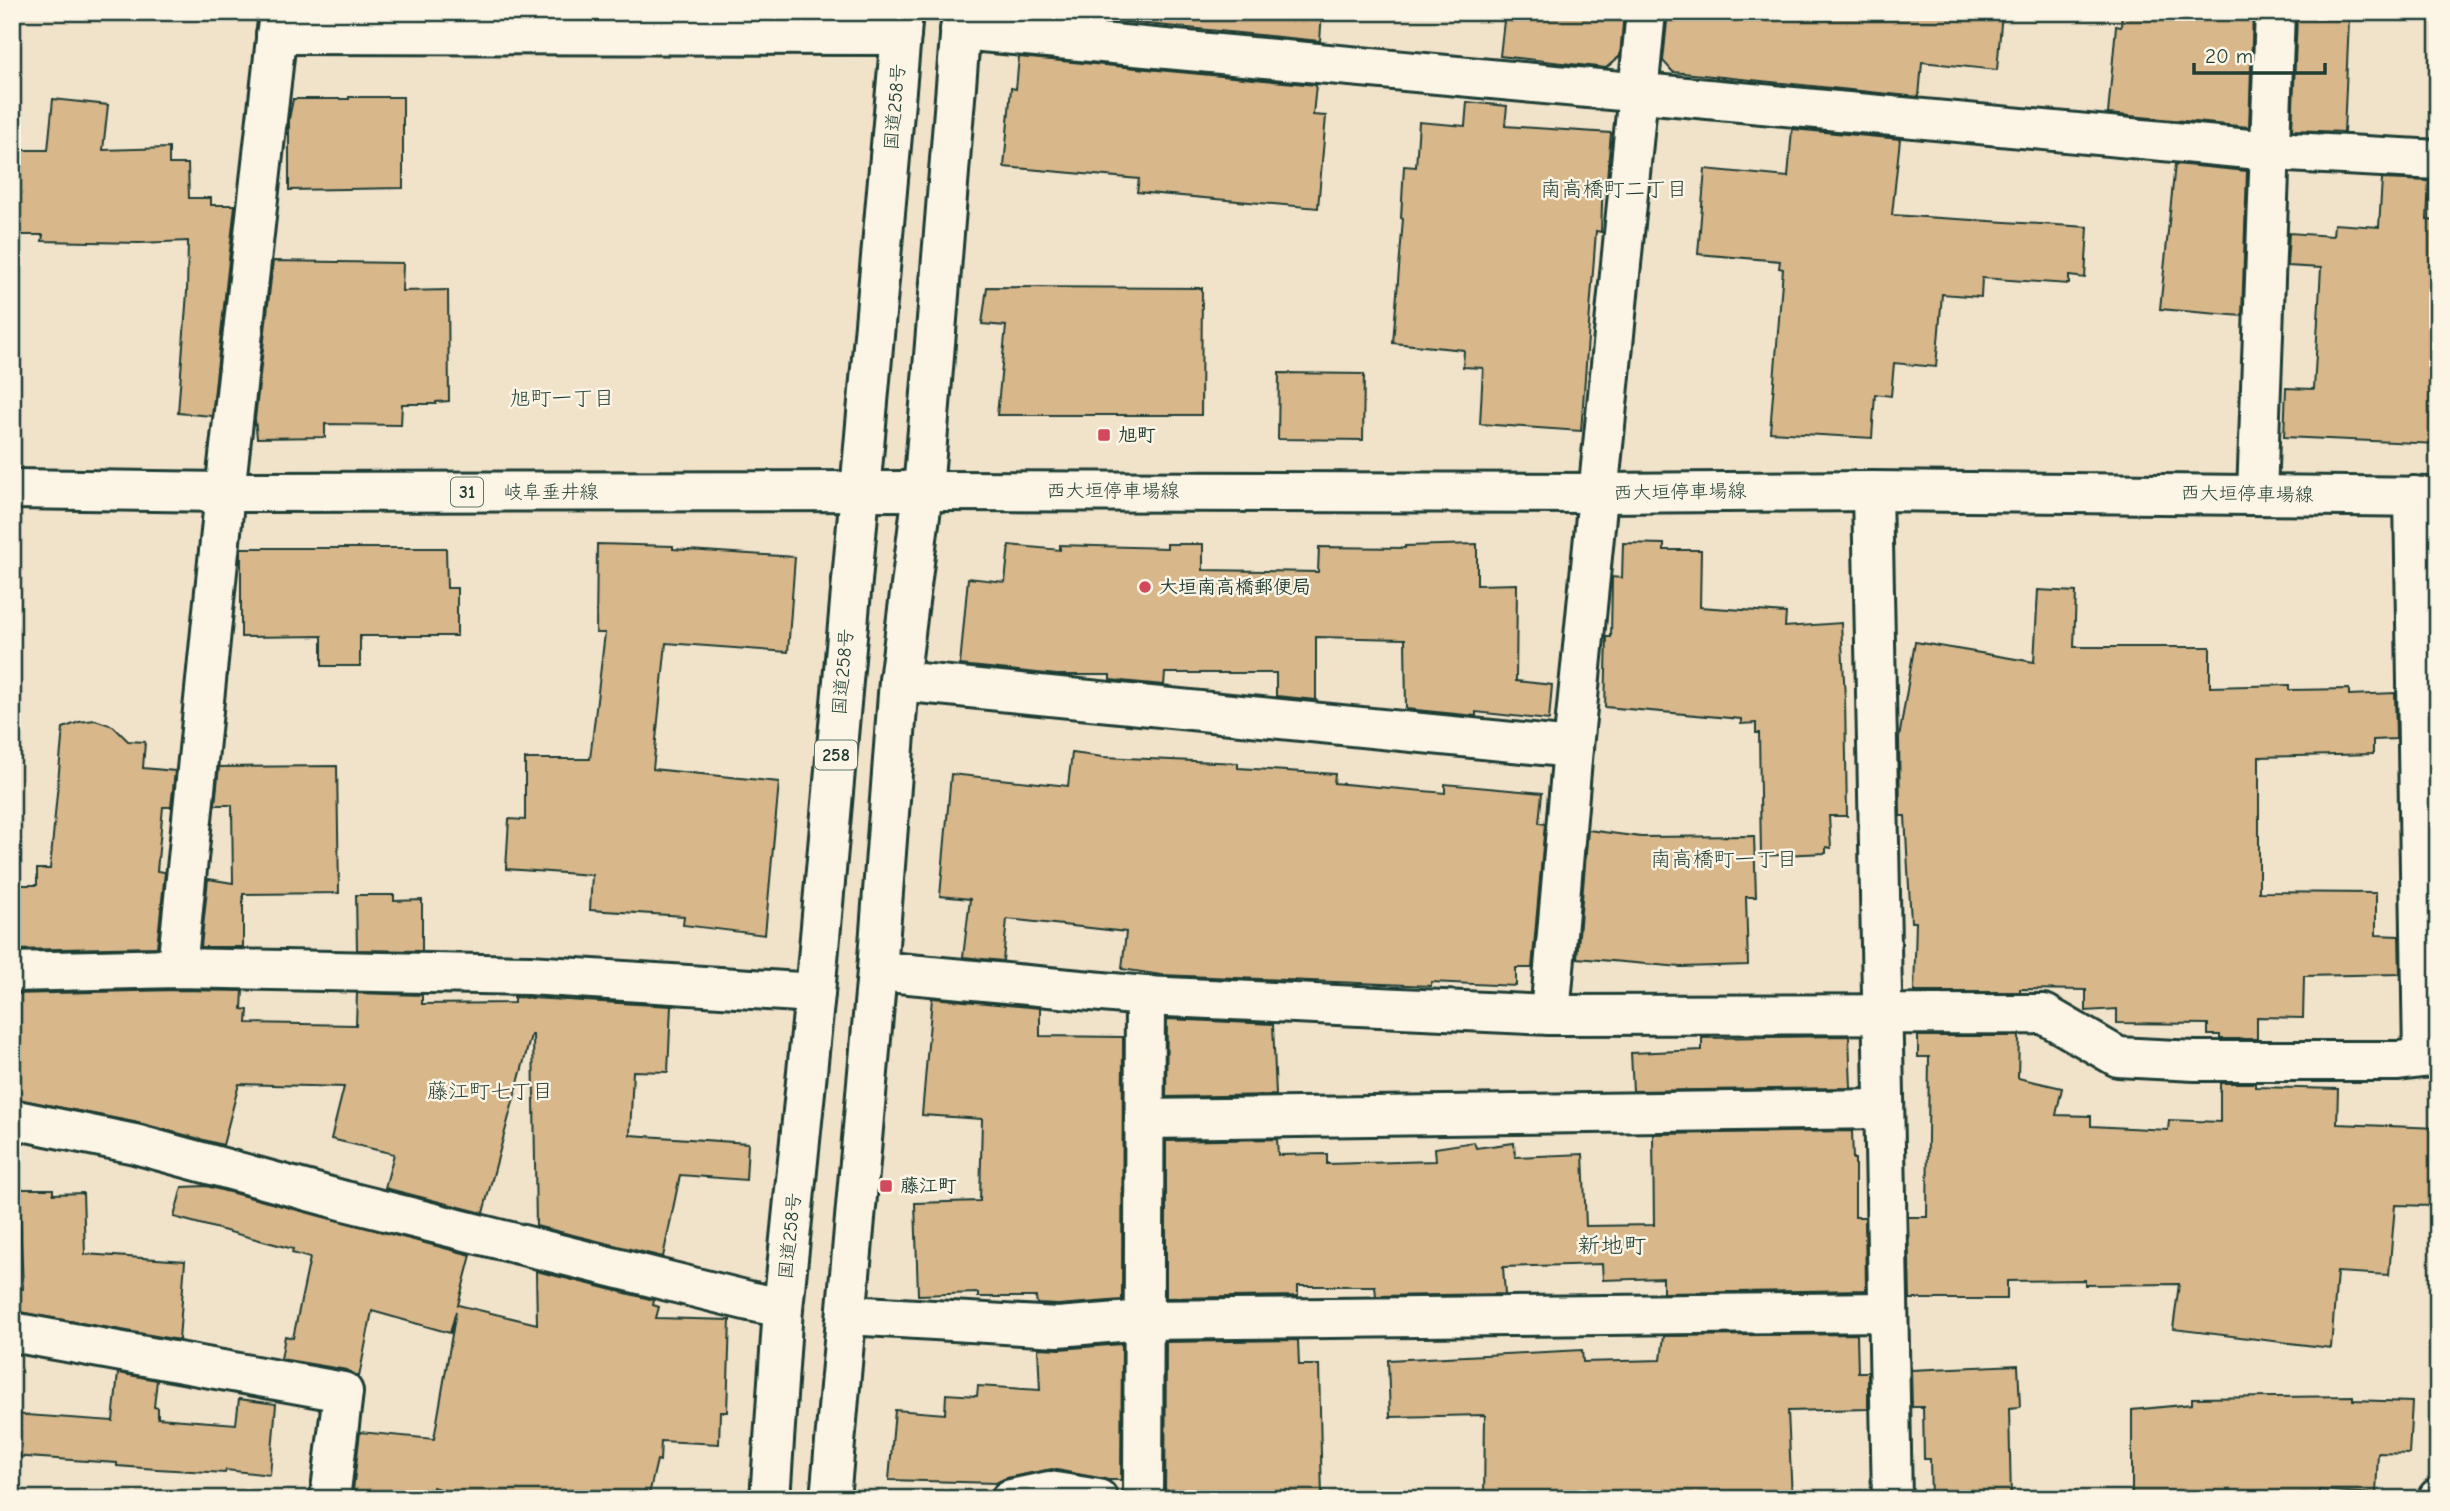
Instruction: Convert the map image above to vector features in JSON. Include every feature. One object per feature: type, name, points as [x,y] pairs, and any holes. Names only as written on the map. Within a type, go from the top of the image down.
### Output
[{"type":"main road","points":[[1550,1015],[1573,748],[1646,12]]},
{"type":"main road","points":[[2257,494],[2275,12]]},
{"type":"main road","points":[[830,1499],[877,971],[899,681],[923,491],[961,21],[1638,94],[2271,151],[2438,160]]},
{"type":"main road","points":[[177,968],[225,492],[278,23],[902,24]]},
{"type":"main road","name":"国道258号","points":[[770,1499],[783,1308],[815,993],[902,24]]},
{"type":"main road","name":"岐阜垂井線","points":[[12,489],[225,492],[923,491]]},
{"type":"main road","name":"西大垣停車場線","points":[[923,491],[1872,491],[2426,496]]},
{"type":"main road","points":[[1872,491],[1892,1499]]},
{"type":"main road","points":[[877,971],[1145,996],[1550,1015],[2044,1014],[2118,1057],[2194,1061],[2398,1061],[2430,1057],[2426,496]]},
{"type":"main road","points":[[899,681],[1573,748]]},
{"type":"main road","points":[[12,972],[177,968],[529,975],[815,993]]},
{"type":"main road","points":[[1143,1499],[1145,996]]},
{"type":"main road","points":[[1144,1119],[1883,1109]]},
{"type":"main road","points":[[12,1119],[135,1144],[345,1201],[783,1308]]},
{"type":"main road","points":[[847,1315],[1058,1327],[1144,1320],[1888,1312]]},
{"type":"main road","points":[[12,1332],[342,1392],[330,1499]]},
{"type":"main road","points":[[1011,1499],[1049,1491],[1098,1499]]},
{"type":"building","points":[[1023,12],[1322,12],[1320,41]]},
{"type":"building","points":[[1505,12],[1624,12],[1620,56],[1606,68],[1500,56]]},
{"type":"building","points":[[1668,12],[2002,12],[1997,70],[1922,62],[1919,97],[1673,72],[1663,61]]},
{"type":"building","points":[[2122,12],[2253,12],[2249,127],[2108,114],[2116,26],[2121,27]]},
{"type":"building","points":[[2297,17],[2349,20],[2344,132],[2292,130]]},
{"type":"building","points":[[1019,57],[1316,85],[1313,115],[1326,116],[1318,208],[1137,192],[1139,179],[1004,167],[1011,88],[1016,89]]},
{"type":"building","points":[[403,97],[403,188],[289,190],[289,119],[293,99]]},
{"type":"building","points":[[53,99],[108,105],[103,150],[169,148],[169,164],[188,164],[189,198],[211,198],[211,205],[235,205],[212,416],[178,413],[188,241],[42,241],[43,235],[12,235],[12,150],[48,150]]},
{"type":"building","points":[[1467,102],[1507,106],[1505,126],[1611,133],[1607,179],[1603,178],[1601,232],[1596,231],[1581,431],[1480,424],[1483,368],[1463,367],[1464,350],[1393,343],[1403,219],[1404,166],[1416,167],[1419,122],[1465,126]]},
{"type":"building","points":[[1792,129],[1900,139],[1892,215],[2088,227],[2085,278],[2069,276],[2069,284],[1982,278],[1981,297],[1942,294],[1936,367],[1894,363],[1891,396],[1875,394],[1872,438],[1770,432],[1783,269],[1779,268],[1780,261],[1698,254],[1705,169],[1788,177]]},
{"type":"building","points":[[2175,164],[2247,171],[2242,316],[2160,309]]},
{"type":"building","points":[[2382,179],[2429,181],[2427,220],[2438,221],[2438,444],[2284,437],[2286,388],[2314,389],[2321,268],[2287,266],[2289,233],[2333,236],[2334,224],[2379,227]]},
{"type":"building","points":[[273,261],[403,263],[402,291],[448,290],[449,401],[436,404],[402,404],[401,425],[325,424],[325,437],[257,438],[255,419]]},
{"type":"building","points":[[987,287],[1202,288],[1201,415],[997,415],[1006,326],[982,324]]},
{"type":"building","points":[[1279,373],[1364,374],[1363,440],[1278,439]]},
{"type":"building","points":[[1623,543],[1664,544],[1664,550],[1701,550],[1700,607],[1786,613],[1785,627],[1841,623],[1847,816],[1829,816],[1831,848],[1826,847],[1826,853],[1761,856],[1759,733],[1756,733],[1756,723],[1741,724],[1741,719],[1605,707],[1607,637],[1611,637],[1612,577],[1622,578]]},
{"type":"building","points":[[597,544],[673,546],[673,549],[795,557],[788,652],[666,643],[653,769],[779,782],[765,935],[683,925],[684,916],[590,910],[592,875],[506,869],[509,819],[525,820],[525,759],[590,759],[605,633],[596,633]]},
{"type":"building","points":[[1167,544],[1203,544],[1203,570],[1318,572],[1319,547],[1405,548],[1477,544],[1477,585],[1517,584],[1516,681],[1552,685],[1549,720],[1476,712],[1476,716],[1406,709],[1405,639],[1316,637],[1316,700],[1276,696],[1276,673],[1165,673],[1164,685],[1110,680],[1110,675],[1057,675],[960,665],[968,578],[1005,582],[1009,545],[1060,550],[1060,545],[1167,548]]},
{"type":"building","points":[[241,548],[446,548],[447,588],[457,588],[457,636],[360,636],[360,666],[322,666],[322,636],[241,637]]},
{"type":"building","points":[[2038,590],[2076,592],[2074,647],[2210,647],[2210,687],[2289,685],[2289,690],[2349,689],[2349,695],[2395,693],[2396,739],[2373,740],[2373,754],[2259,757],[2259,892],[2376,893],[2376,935],[2399,936],[2400,974],[2304,976],[2303,1018],[2257,1017],[2257,1039],[2220,1039],[2220,1035],[2208,1035],[2208,1024],[2117,1023],[2117,1009],[2086,1011],[2086,990],[1914,992],[1916,922],[1911,922],[1905,816],[1900,816],[1899,738],[1915,642],[2034,662]]},
{"type":"building","points":[[95,720],[113,726],[128,741],[145,742],[143,768],[175,771],[171,807],[163,807],[157,871],[165,872],[157,947],[12,950],[14,885],[37,885],[37,869],[50,869],[63,728]]},
{"type":"building","points":[[1072,753],[1103,757],[1238,763],[1238,768],[1335,774],[1334,783],[1445,793],[1445,784],[1542,793],[1539,823],[1545,824],[1532,968],[1516,968],[1516,986],[1431,982],[1431,986],[1161,975],[1122,969],[1126,932],[1007,919],[1003,961],[963,957],[970,899],[940,896],[951,774],[1068,786]]},
{"type":"building","points":[[337,766],[339,893],[243,894],[243,947],[201,947],[208,879],[233,883],[232,805],[215,805],[219,767]]},
{"type":"building","points":[[1588,830],[1641,837],[1754,836],[1756,897],[1746,897],[1748,965],[1681,967],[1577,958]]},
{"type":"building","points":[[356,895],[394,895],[394,901],[422,900],[422,951],[357,950]]},
{"type":"building","points":[[243,991],[242,1009],[248,1010],[247,1023],[356,1025],[357,993],[422,995],[422,1004],[514,1003],[514,997],[671,1006],[668,1072],[633,1071],[630,1135],[748,1143],[746,1180],[680,1175],[663,1257],[536,1226],[533,1035],[483,1213],[385,1188],[394,1154],[331,1139],[344,1087],[239,1084],[223,1145],[139,1123],[12,1098],[12,994]]},
{"type":"building","points":[[932,998],[1040,1008],[1040,1036],[1123,1037],[1122,1300],[1058,1305],[1037,1304],[1036,1297],[978,1297],[978,1293],[918,1295],[915,1203],[980,1201],[982,1119],[922,1115]]},
{"type":"building","points":[[1167,1019],[1273,1024],[1276,1095],[1166,1097]]},
{"type":"building","points":[[1849,1036],[1851,1088],[1633,1091],[1631,1053],[1702,1050],[1702,1038]]},
{"type":"building","points":[[1918,1036],[2019,1036],[2018,1078],[2062,1088],[2056,1115],[2091,1116],[2091,1126],[2168,1130],[2169,1120],[2220,1122],[2220,1083],[2255,1083],[2255,1087],[2338,1089],[2337,1124],[2438,1128],[2434,1206],[2395,1205],[2389,1275],[2337,1272],[2331,1348],[2173,1329],[2179,1284],[2085,1285],[2085,1280],[2007,1281],[2007,1299],[1910,1299],[1908,1217],[1927,1217],[1929,1057],[1918,1057]]},
{"type":"building","points":[[1852,1131],[1855,1217],[1865,1217],[1866,1290],[1663,1293],[1663,1278],[1603,1280],[1602,1264],[1503,1267],[1505,1294],[1376,1296],[1375,1286],[1298,1286],[1298,1296],[1166,1298],[1166,1141],[1277,1139],[1278,1155],[1327,1154],[1327,1164],[1436,1161],[1435,1148],[1474,1142],[1476,1148],[1514,1143],[1515,1157],[1583,1154],[1586,1226],[1654,1225],[1653,1134]]},
{"type":"building","points":[[206,1186],[471,1255],[458,1305],[537,1324],[536,1271],[654,1300],[653,1305],[659,1307],[656,1318],[730,1320],[727,1412],[720,1412],[719,1444],[661,1441],[660,1461],[657,1460],[648,1499],[472,1499],[433,1487],[431,1499],[352,1499],[360,1432],[434,1439],[456,1311],[450,1333],[372,1311],[359,1377],[347,1370],[281,1359],[285,1336],[293,1338],[310,1258],[292,1253],[293,1249],[174,1217],[182,1187]]},
{"type":"building","points":[[19,1189],[53,1189],[53,1194],[83,1193],[85,1254],[185,1261],[179,1340],[12,1311],[12,1288],[23,1289]]},
{"type":"building","points":[[1857,1334],[1858,1372],[1868,1372],[1868,1409],[1788,1411],[1792,1499],[1484,1499],[1485,1415],[1390,1417],[1388,1360],[1582,1350],[1583,1362],[1661,1360],[1664,1336]]},
{"type":"building","points":[[1298,1340],[1299,1365],[1319,1365],[1322,1499],[1165,1499],[1166,1342]]},
{"type":"building","points":[[1122,1344],[1121,1480],[1052,1469],[1006,1478],[996,1483],[889,1480],[895,1410],[945,1414],[946,1394],[977,1396],[978,1386],[1040,1390],[1038,1348]]},
{"type":"building","points":[[2018,1365],[2020,1407],[2009,1408],[2011,1499],[1931,1499],[1930,1459],[1924,1459],[1923,1407],[1912,1407],[1911,1370]]},
{"type":"building","points":[[118,1373],[157,1380],[154,1407],[158,1408],[158,1418],[236,1424],[239,1399],[276,1404],[270,1475],[226,1470],[225,1473],[157,1469],[117,1466],[117,1463],[12,1456],[12,1414],[113,1421]]},
{"type":"building","points":[[2353,1396],[2353,1400],[2412,1402],[2409,1454],[2378,1453],[2376,1494],[2319,1490],[2319,1495],[2302,1493],[2302,1499],[2132,1499],[2132,1410],[2192,1404],[2192,1398]]},
{"type":"place","name":"旭町","points":[[1104,435]]},
{"type":"place","name":"大垣南高橋郵便局","points":[[1145,587]]},
{"type":"place","name":"藤江町","points":[[886,1186]]},
{"type":"district","name":"南高橋町二丁目","points":[[1614,189]]},
{"type":"district","name":"旭町一丁目","points":[[562,398]]},
{"type":"district","name":"南高橋町一丁目","points":[[1724,859]]},
{"type":"district","name":"藤江町七丁目","points":[[490,1091]]},
{"type":"district","name":"新地町","points":[[1612,1245]]}]
